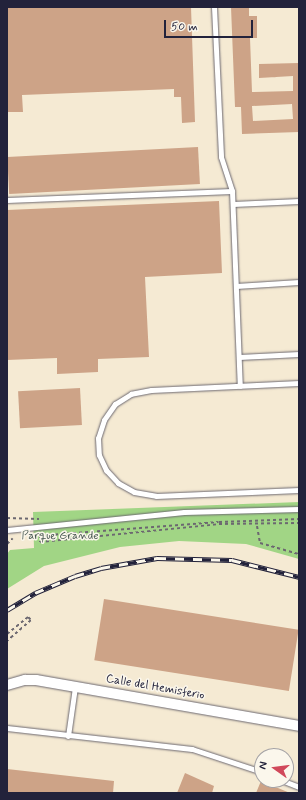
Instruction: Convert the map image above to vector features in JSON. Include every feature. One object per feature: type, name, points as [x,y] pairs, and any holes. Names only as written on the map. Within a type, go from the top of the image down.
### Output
[{"type":"street","name":"Calle del Hemisferio","points":[[7,686],[25,680],[36,680],[299,726]]},
{"type":"lane","points":[[214,7],[221,157],[232,191],[233,204],[240,386]]},
{"type":"lane","points":[[7,200],[232,191]]},
{"type":"lane","points":[[233,204],[299,201]]},
{"type":"lane","points":[[236,286],[299,282]]},
{"type":"lane","points":[[239,357],[299,354]]},
{"type":"lane","points":[[299,383],[151,390],[131,394],[115,404],[104,420],[98,438],[99,455],[106,470],[118,483],[134,492],[156,496],[299,490]]},
{"type":"lane","points":[[7,530],[39,528],[184,512],[299,509]]},
{"type":"lane","points":[[68,736],[75,687]]},
{"type":"lane","points":[[7,728],[192,749],[254,769]]},
{"type":"path","points":[[7,518],[39,517],[40,542],[219,524],[257,526],[299,524]]},
{"type":"path","points":[[35,537],[219,522],[299,519]]},
{"type":"path","points":[[257,526],[260,543],[299,554]]},
{"type":"path","points":[[7,544],[12,538],[20,538]]},
{"type":"path","points":[[7,634],[28,617],[31,620],[7,640]]},
{"type":"green space","name":"Parque Grande","points":[[299,502],[299,559],[246,544],[179,541],[120,547],[44,566],[7,589],[7,554],[10,550],[34,548],[33,512]]},
{"type":"building","points":[[7,7],[191,7],[195,122],[182,123],[181,97],[174,97],[174,89],[22,95],[23,112],[7,112]]},
{"type":"building","points":[[231,7],[249,7],[249,16],[257,16],[257,38],[250,38],[252,92],[293,91],[293,76],[259,78],[259,64],[299,63],[299,132],[242,134],[241,107],[235,107]],"holes":[[[292,104],[293,119],[253,121],[252,106]]]},
{"type":"building","points":[[198,147],[200,184],[9,194],[7,157]]},
{"type":"building","points":[[219,201],[222,273],[145,277],[149,357],[98,359],[98,372],[57,374],[57,358],[7,360],[7,210]]},
{"type":"building","points":[[80,388],[82,425],[20,428],[18,391]]},
{"type":"building","points":[[104,599],[299,630],[289,691],[94,660]]},
{"type":"building","points":[[7,769],[114,781],[113,793],[7,793]]},
{"type":"building","points":[[185,773],[214,786],[212,793],[177,793]]},
{"type":"building","points":[[258,788],[278,788],[290,793],[256,793]]},
{"type":"railway","points":[[7,610],[35,593],[75,576],[101,568],[157,558],[232,560],[299,577]]}]
